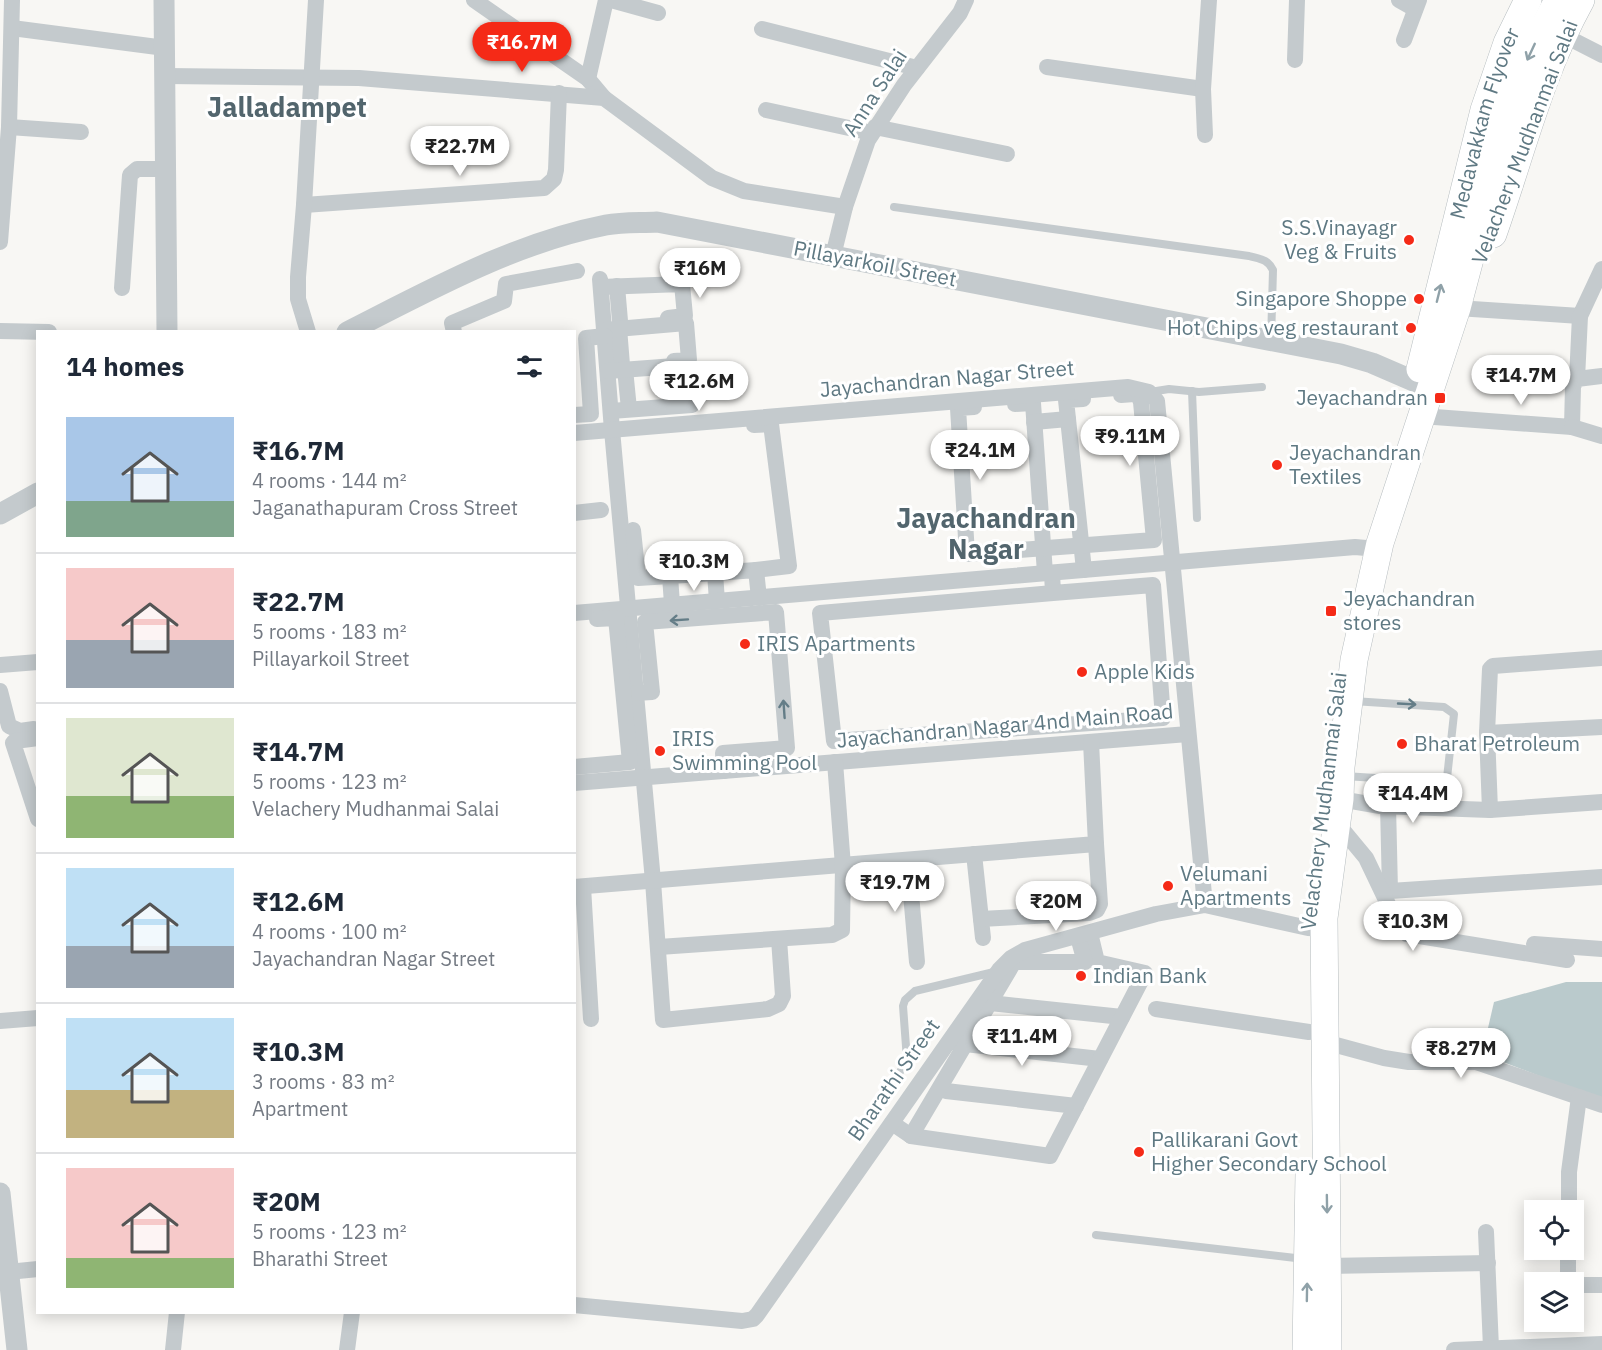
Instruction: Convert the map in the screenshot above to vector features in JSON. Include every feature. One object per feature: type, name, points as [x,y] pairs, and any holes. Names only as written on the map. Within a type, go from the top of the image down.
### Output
[{"type":"main road","name":"Velachery Mudhanmai Salai","points":[[1450,250],[1444,225],[1447,197],[1484,51],[1507,0]]},
{"type":"main road","name":"Medavakkam Flyover","points":[[1428,336],[1484,110],[1507,43],[1528,0]]},
{"type":"main road","name":"Velachery Mudhanmai Salai","points":[[1328,1350],[1318,1263],[1316,929],[1336,681],[1348,659],[1380,543],[1457,308],[1510,108],[1529,56],[1558,0]]},
{"type":"main road","name":"Velachery Mudhanmai Salai","points":[[1465,281],[1479,270],[1538,97],[1563,35],[1581,0]]},
{"type":"main road","name":"Velachery Mudhanmai Salai","points":[[1316,929],[1339,799],[1349,701],[1348,659],[1366,549],[1428,336]]},
{"type":"main road","name":"Velachery Mudhanmai Salai","points":[[1306,1350],[1318,1263]]},
{"type":"street","points":[[0,242],[9,127],[12,0]]},
{"type":"street","points":[[164,0],[167,330]]},
{"type":"street","points":[[307,330],[298,299],[298,277],[316,0]]},
{"type":"street","points":[[474,0],[499,8],[588,79],[604,98],[712,178],[744,191],[845,207]]},
{"type":"street","points":[[588,79],[606,0]]},
{"type":"street","points":[[611,0],[658,12]]},
{"type":"street","name":"Anna Salai","points":[[833,256],[856,169],[873,130],[960,13],[966,0]]},
{"type":"street","points":[[1205,135],[1203,90],[1209,0]]},
{"type":"street","points":[[1295,60],[1297,0]]},
{"type":"street","points":[[1399,0],[1417,5],[1404,40]]},
{"type":"street","points":[[12,28],[165,48]]},
{"type":"street","points":[[762,29],[917,68]]},
{"type":"street","points":[[1563,35],[1602,55]]},
{"type":"street","points":[[1047,67],[1203,90]]},
{"type":"street","points":[[166,76],[359,78],[604,98]]},
{"type":"street","points":[[304,205],[544,188],[554,179],[556,170],[559,93]]},
{"type":"street","points":[[766,110],[1007,154]]},
{"type":"street","points":[[9,127],[81,132]]},
{"type":"street","points":[[122,288],[130,175],[137,170],[165,169]]},
{"type":"street","name":"Pillayarkoil Street","points":[[351,330],[461,275],[552,238],[609,225],[657,222],[1341,354],[1372,363],[1416,382]]},
{"type":"street","points":[[1572,427],[1573,386],[1577,379],[1581,316],[1602,269]]},
{"type":"street","points":[[454,330],[452,323],[504,301],[506,284],[577,272]]},
{"type":"street","points":[[576,415],[591,414],[580,338],[610,327],[685,316],[682,284],[606,284],[610,327],[616,368],[629,409]]},
{"type":"street","points":[[1457,308],[1581,316]]},
{"type":"street","points":[[610,327],[686,323],[689,360],[616,368]]},
{"type":"street","points":[[0,331],[36,332]]},
{"type":"street","points":[[611,411],[692,405],[688,365],[616,368]]},
{"type":"street","points":[[616,368],[611,411],[612,430],[659,947],[663,1020],[768,1009],[778,1004],[783,996],[779,939]]},
{"type":"street","points":[[1577,379],[1602,376]]},
{"type":"street","name":"Jayachandran Nagar Street","points":[[576,433],[1128,387],[1140,388],[1149,392]]},
{"type":"street","points":[[1149,392],[1157,401],[1206,904]]},
{"type":"street","points":[[1053,593],[1044,549],[1033,403],[958,408],[968,555],[1044,549],[1081,546],[1154,540],[1139,397],[1134,394],[1066,400],[1081,546],[1084,570]]},
{"type":"street","points":[[1421,416],[1572,427],[1602,436]]},
{"type":"street","points":[[1034,422],[1068,419]]},
{"type":"street","points":[[771,424],[789,567],[715,573],[638,578],[623,435],[771,424]]},
{"type":"street","points":[[0,514],[36,494]]},
{"type":"street","points":[[576,513],[601,510]]},
{"type":"street","points":[[576,613],[1355,547],[1366,549]]},
{"type":"street","points":[[756,570],[759,598]]},
{"type":"street","points":[[715,573],[717,601]]},
{"type":"street","points":[[670,576],[672,604]]},
{"type":"street","points":[[912,585],[915,605]]},
{"type":"street","points":[[1153,585],[1163,718],[834,741],[820,613],[1053,593],[1153,585]]},
{"type":"street","points":[[636,693],[652,692],[645,622],[776,612],[787,748],[723,753],[724,771]]},
{"type":"street","points":[[576,621],[616,618],[630,762],[576,767]]},
{"type":"street","points":[[0,654],[36,651]]},
{"type":"street","points":[[1490,810],[1487,733],[1490,669],[1493,666],[1602,658]]},
{"type":"street","points":[[0,665],[36,662]]},
{"type":"street","points":[[0,691],[9,726],[20,731],[36,728]]},
{"type":"street","points":[[1487,733],[1602,727]]},
{"type":"street","name":"Jayachandran Nagar 4nd Main Road","points":[[576,783],[1188,734]]},
{"type":"street","points":[[36,738],[13,743],[36,821]]},
{"type":"street","points":[[981,919],[1089,913],[1097,910],[1100,904],[1091,742]]},
{"type":"street","points":[[659,947],[832,935],[842,930],[843,866],[835,762]]},
{"type":"street","points":[[1339,799],[1388,805],[1490,810],[1602,802]]},
{"type":"street","points":[[1339,799],[1397,923],[1407,934],[1567,960]]},
{"type":"street","points":[[1388,805],[1390,891],[1411,925],[1486,941],[1602,949]]},
{"type":"street","points":[[591,1019],[581,959],[579,887],[1096,844]]},
{"type":"street","points":[[974,854],[983,938]]},
{"type":"street","points":[[908,860],[917,962]]},
{"type":"street","points":[[1390,891],[1602,877]]},
{"type":"street","name":"Bharathi Street","points":[[576,1305],[742,1321],[757,1315],[998,972],[1011,958],[1025,950],[1156,914],[1206,904],[1316,929]]},
{"type":"street","points":[[1084,935],[1091,962]]},
{"type":"street","points":[[892,1123],[912,1136],[1050,1156],[1144,973],[1091,962],[1014,962],[912,1136]]},
{"type":"street","points":[[990,1003],[1122,1017]]},
{"type":"street","points":[[1156,1009],[1317,1037],[1384,1058],[1408,1062],[1476,1062],[1602,1105]]},
{"type":"street","points":[[0,1021],[36,1018]]},
{"type":"street","points":[[947,1042],[1100,1059]]},
{"type":"street","points":[[946,1091],[1076,1106]]},
{"type":"street","points":[[1569,1200],[1569,1172],[1579,1097]]},
{"type":"street","points":[[0,1193],[17,1350]]},
{"type":"street","points":[[1486,1232],[1491,1348]]},
{"type":"street","points":[[1318,1263],[1488,1263]]},
{"type":"street","points":[[8,1272],[36,1269]]},
{"type":"street","points":[[1584,1286],[1602,1285]]},
{"type":"street","points":[[173,1350],[177,1314]]},
{"type":"street","points":[[347,1350],[352,1314]]},
{"type":"street","points":[[1454,1350],[1602,1344]]},
{"type":"lane","points":[[894,207],[1265,260],[1273,270],[1271,342]]},
{"type":"lane","points":[[1149,392],[1169,389],[1192,391],[1262,387]]},
{"type":"lane","points":[[1192,391],[1197,518]]},
{"type":"lane","points":[[1339,799],[1440,782],[1447,778],[1454,714],[1444,706],[1349,701]]},
{"type":"lane","points":[[887,1095],[907,1060],[903,1006],[905,999],[915,991],[998,972]]},
{"type":"lane","points":[[1096,1235],[1318,1263]]},
{"type":"shaded area","points":[[1566,982],[1602,982],[1602,1100],[1482,1054],[1494,1002]]},
{"type":"place","name":"S.S.Vinayagr Veg & Fruits","points":[[1409,240]]},
{"type":"place","name":"Singapore Shoppe","points":[[1419,299]]},
{"type":"place","name":"Hot Chips veg restaurant","points":[[1411,328]]},
{"type":"place","name":"Jeyachandran","points":[[1440,398]]},
{"type":"place","name":"Jeyachandran Textiles","points":[[1277,465]]},
{"type":"place","name":"Jeyachandran stores","points":[[1331,611]]},
{"type":"place","name":"IRIS Apartments","points":[[745,644]]},
{"type":"place","name":"Apple Kids","points":[[1082,672]]},
{"type":"place","name":"Bharat Petroleum","points":[[1402,744]]},
{"type":"place","name":"IRIS Swimming Pool","points":[[660,751]]},
{"type":"place","name":"Velumani Apartments","points":[[1168,886]]},
{"type":"place","name":"Indian Bank","points":[[1081,976]]},
{"type":"place","name":"Pallikarani Govt Higher Secondary School","points":[[1139,1152]]},
{"type":"district","name":"Jalladampet","points":[[287,108]]},
{"type":"district","name":"Jayachandran Nagar","points":[[986,534]]}]
